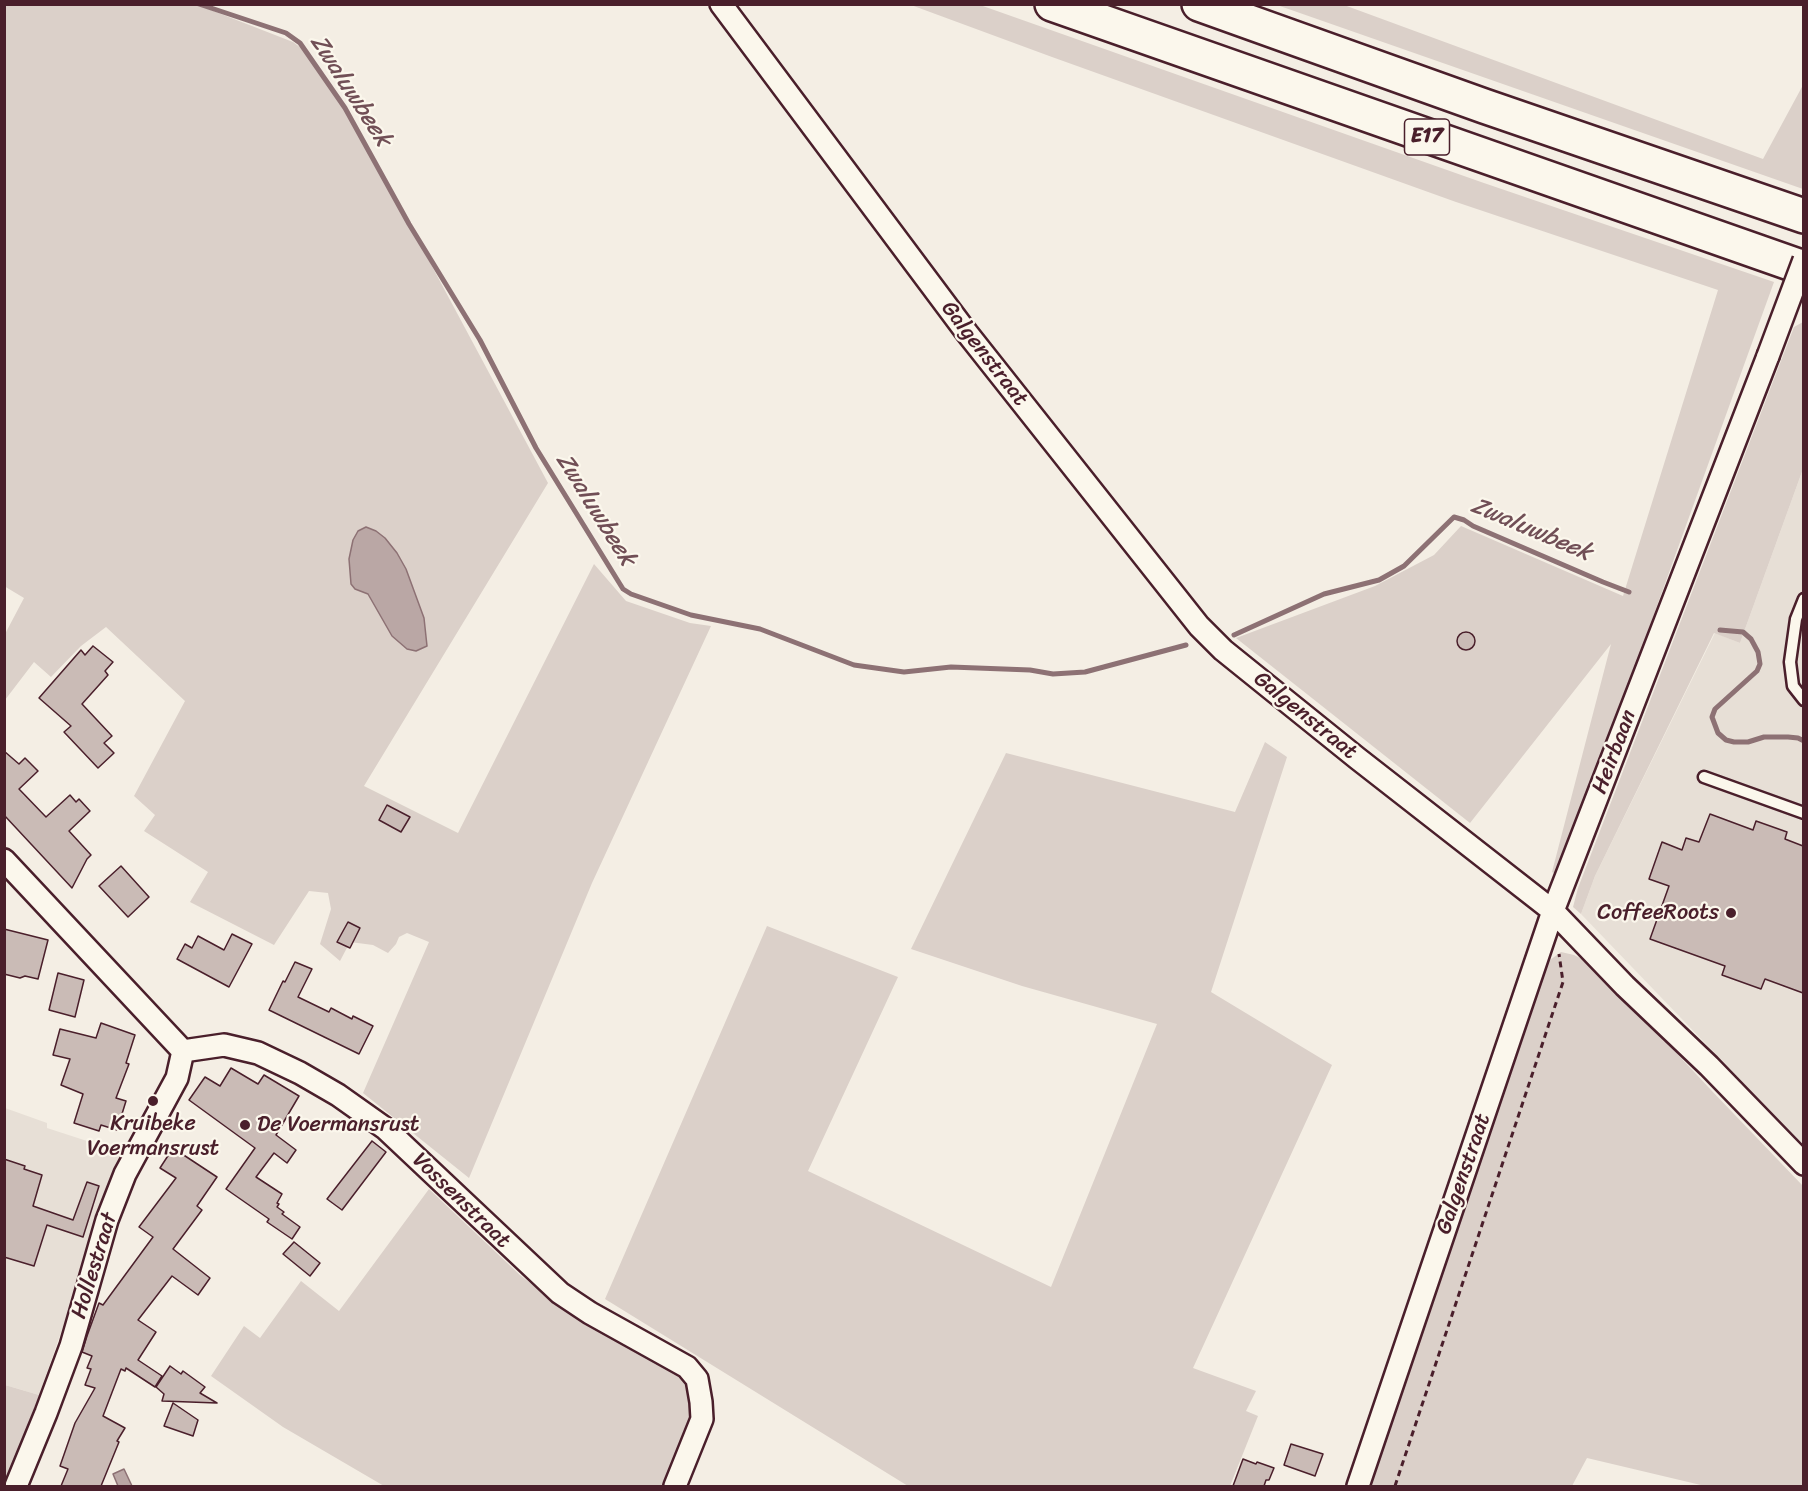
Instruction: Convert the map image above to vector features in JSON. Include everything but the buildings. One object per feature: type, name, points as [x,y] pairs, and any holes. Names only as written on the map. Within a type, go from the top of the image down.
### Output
[{"type":"highway","name":"E17","points":[[1052,4],[1803,268]]},
{"type":"highway","name":"E17","points":[[1199,4],[1484,106],[1803,216]]},
{"type":"street","name":"Galgenstraat","points":[[721,4],[967,333],[1199,626],[1232,657],[1357,758],[1553,910],[1358,1486]]},
{"type":"street","name":"Heirbaan","points":[[1553,910],[1803,260]]},
{"type":"street","points":[[4,860],[183,1051]]},
{"type":"street","points":[[1553,910],[1625,986],[1709,1066],[1803,1164]]},
{"type":"street","name":"Vossenstraat","points":[[183,1051],[224,1045],[258,1053],[300,1073],[338,1095],[386,1129],[560,1293],[590,1313],[687,1367],[697,1379],[702,1419],[675,1486]]},
{"type":"street","name":"Hollestraat","points":[[16,1486],[71,1346],[107,1220],[122,1183],[177,1078],[183,1051]]},
{"type":"lane","points":[[1803,599],[1796,619],[1790,662],[1793,686],[1803,700]]},
{"type":"lane","points":[[1704,777],[1803,813]]},
{"type":"path","points":[[1395,1486],[1563,982],[1559,951]]},
{"type":"shaded area","points":[[5,5],[198,5],[293,42],[305,51],[351,115],[548,483],[364,786],[458,833],[594,564],[626,601],[690,623],[711,626],[592,883],[469,1178],[363,1093],[429,942],[407,933],[399,937],[388,953],[373,945],[350,942],[340,961],[320,944],[331,909],[328,893],[309,891],[274,945],[190,902],[208,872],[144,831],[155,815],[134,796],[185,701],[106,627],[81,646],[51,677],[34,662],[5,700],[5,634],[24,598],[4,586]]},
{"type":"shaded area","points":[[911,5],[980,5],[1481,182],[1774,282],[1559,877],[1552,872],[1611,644],[1470,823],[1236,638],[1375,586],[1434,555],[1461,526],[1623,596],[1718,290],[1456,202]]},
{"type":"shaded area","points":[[1277,5],[1344,5],[1763,159],[1803,85],[1803,189]]},
{"type":"shaded area","points":[[1803,322],[1803,469],[1740,643],[1714,633],[1595,876],[1581,914],[1573,907],[1578,888],[1794,327]]},
{"type":"shaded area","points":[[1803,469],[1803,1145],[1581,914],[1595,876],[1715,633],[1740,643]]},
{"type":"shaded area","points":[[366,527],[385,538],[406,569],[424,618],[427,646],[416,651],[407,649],[392,636],[368,594],[355,589],[351,584],[349,559],[353,540],[358,531]]},
{"type":"shaded area","points":[[1265,742],[1287,757],[1211,992],[1332,1065],[1193,1368],[1256,1391],[1246,1411],[1258,1416],[1230,1486],[908,1486],[605,1299],[767,926],[898,977],[808,1171],[1051,1287],[1157,1024],[1022,986],[911,949],[1006,753],[1235,812]]},
{"type":"shaded area","points":[[1561,952],[1588,962],[1609,981],[1803,1186],[1803,1486],[1705,1486],[1587,1458],[1572,1486],[1365,1486],[1540,978],[1550,960]]},
{"type":"shaded area","points":[[5,1108],[47,1123],[47,1128],[124,1153],[39,1395],[5,1385]]},
{"type":"shaded area","points":[[429,1189],[520,1275],[568,1313],[674,1372],[686,1382],[694,1399],[693,1417],[666,1486],[384,1486],[283,1427],[211,1376],[244,1326],[260,1338],[301,1281],[339,1311]]},
{"type":"shaded area","points":[[4,1385],[39,1395],[5,1485]]},
{"type":"shaded area","points":[[124,1469],[132,1486],[118,1486],[113,1474]]},
{"type":"waterway","name":"Zwaluwbeek","points":[[199,4],[286,33],[300,43],[345,108],[409,224],[480,340],[536,448],[623,589],[631,594],[691,615],[760,629],[854,665],[904,672],[951,667],[1030,670],[1053,674],[1085,672],[1186,645]]},
{"type":"waterway","name":"Zwaluwbeek","points":[[1234,635],[1324,594],[1379,580],[1404,566],[1454,517],[1629,592]]},
{"type":"waterway","name":"Zwaluwbeek","points":[[1720,630],[1743,632],[1751,639],[1758,652],[1760,664],[1757,671],[1715,709],[1712,717],[1718,733],[1726,740],[1734,742],[1748,742],[1764,737],[1788,737],[1804,741]]},
{"type":"place","name":"CoffeeRoots","points":[[1731,913]]},
{"type":"place","name":"Kruibeke Voermansrust","points":[[153,1101]]},
{"type":"place","name":"De Voermansrust","points":[[245,1125]]}]
